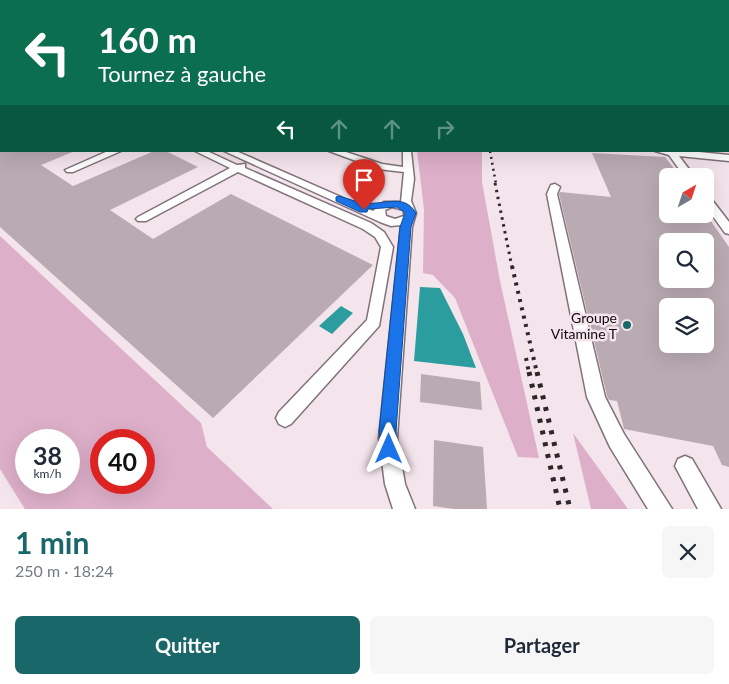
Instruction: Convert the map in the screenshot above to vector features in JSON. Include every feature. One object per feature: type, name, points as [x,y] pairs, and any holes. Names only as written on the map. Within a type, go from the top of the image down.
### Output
[{"type":"street","points":[[70,170],[115,152]]},
{"type":"street","points":[[201,152],[367,226],[380,235],[387,247],[374,322],[285,418]]},
{"type":"street","points":[[230,152],[384,219],[398,228],[406,242]]},
{"type":"street","points":[[336,152],[381,167],[408,170]]},
{"type":"street","points":[[404,509],[392,471],[388,431],[408,213],[406,202],[408,186],[407,152]]},
{"type":"street","points":[[672,152],[729,158]]},
{"type":"street","points":[[672,152],[683,168]]},
{"type":"street","points":[[142,219],[251,162]]},
{"type":"street","points":[[408,186],[400,197],[386,204],[378,212],[384,219],[400,222],[408,213]]},
{"type":"street","points":[[556,187],[552,194],[596,397],[608,424],[631,464],[661,509]]},
{"type":"street","points":[[339,199],[366,206],[401,204],[408,213]]},
{"type":"street","points":[[714,210],[729,230]]},
{"type":"street","points":[[685,466],[710,509]]},
{"type":"shaded area","points":[[417,152],[482,152],[482,182],[500,281],[539,458],[518,457],[455,298],[433,275],[423,273],[424,209]]},
{"type":"shaded area","points":[[0,236],[201,423],[207,447],[273,509],[25,509],[16,494],[80,494],[80,429],[15,429],[15,493],[0,469]]},
{"type":"shaded area","points":[[573,433],[628,509],[591,509]]},
{"type":"water","points":[[420,287],[440,288],[463,334],[476,368],[414,361]]},
{"type":"water","points":[[341,306],[353,313],[332,334],[319,326]]},
{"type":"building","points":[[0,152],[73,152],[41,165],[73,186],[152,152],[168,152],[198,167],[110,210],[153,239],[231,194],[373,265],[213,418],[0,227]]},
{"type":"building","name":"Groupe Vitamine T","points":[[592,153],[665,157],[674,168],[659,168],[659,223],[712,223],[729,247],[729,467],[722,465],[713,446],[624,429],[617,401],[609,400],[607,396],[560,192],[611,197]]},
{"type":"building","points":[[421,374],[480,382],[482,410],[420,402]]},
{"type":"building","points":[[434,440],[483,447],[487,509],[454,509],[433,506]]},
{"type":"railway","points":[[490,152],[496,184]]},
{"type":"railway","points":[[495,183],[512,267]]},
{"type":"railway","points":[[512,266],[537,373]]},
{"type":"railway","points":[[526,358],[529,373]]},
{"type":"railway","points":[[529,372],[560,509]]},
{"type":"railway","points":[[537,372],[570,509]]},
{"type":"place","name":"Groupe Vitamine T","points":[[627,325]]},
{"type":"route","points":[[364,210],[339,199],[366,206],[394,203],[403,205],[410,210],[406,227],[388,431],[389,449]]}]
